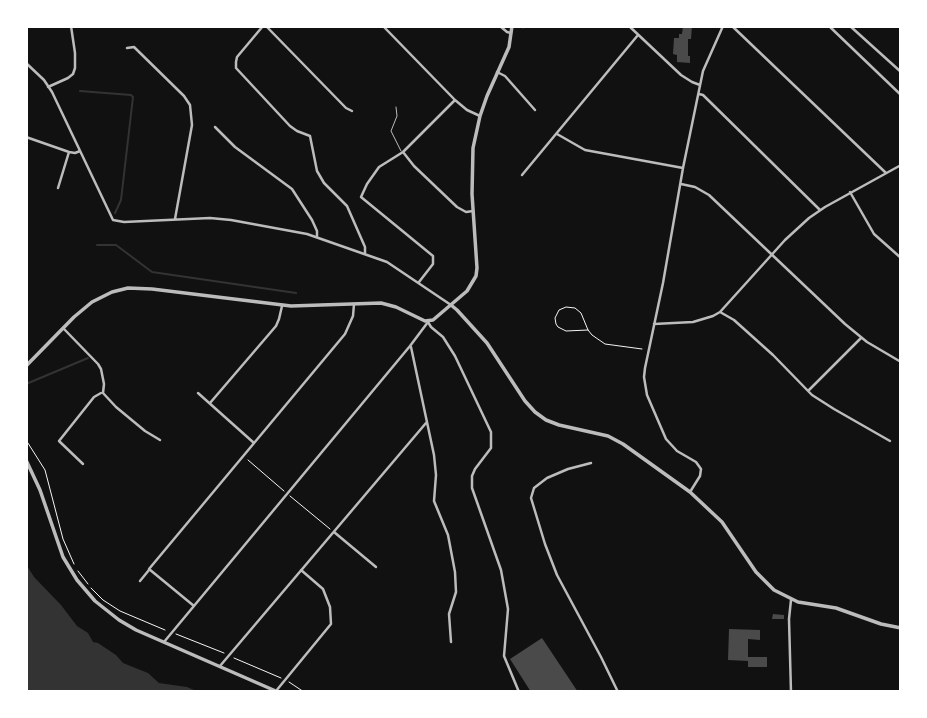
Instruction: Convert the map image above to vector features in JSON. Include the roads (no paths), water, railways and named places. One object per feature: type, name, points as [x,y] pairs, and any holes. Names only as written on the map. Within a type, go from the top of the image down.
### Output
[{"type":"street","points":[[48,87],[73,74],[75,53],[71,26]]},
{"type":"street","points":[[352,111],[265,26],[237,57],[236,68],[290,126],[310,136],[317,171],[324,183],[347,206],[365,247],[365,253]]},
{"type":"street","points":[[383,26],[455,100],[480,116]]},
{"type":"street","points":[[500,26],[512,33]]},
{"type":"street","points":[[164,642],[429,322],[470,287],[477,272],[473,148],[480,116],[509,47],[512,26]]},
{"type":"street","points":[[629,26],[681,75],[700,85]]},
{"type":"street","points":[[690,492],[701,476],[701,469],[696,462],[671,446],[659,426],[645,387],[645,368],[700,85],[707,59],[723,26]]},
{"type":"street","points":[[732,26],[886,173]]},
{"type":"street","points":[[850,26],[901,72]]},
{"type":"street","points":[[831,27],[901,95]]},
{"type":"street","points":[[522,175],[638,35]]},
{"type":"street","points":[[127,48],[134,47],[190,105],[191,125],[174,219]]},
{"type":"street","points":[[26,63],[48,87],[113,219],[124,222],[210,218],[230,220],[299,232],[387,262],[451,305],[466,319],[487,343],[535,412],[559,425],[608,436],[623,444],[709,508],[765,582],[779,594],[792,600],[836,608],[901,628]]},
{"type":"street","points":[[497,72],[505,76],[535,110]]},
{"type":"street","points":[[698,94],[703,95],[820,210]]},
{"type":"street","points":[[419,282],[433,264],[433,256],[361,197],[379,167],[402,152],[455,100]]},
{"type":"street","points":[[215,127],[235,147],[296,194],[312,220],[317,237]]},
{"type":"street","points":[[557,134],[585,150],[683,168]]},
{"type":"street","points":[[26,137],[69,152],[80,151]]},
{"type":"street","points":[[58,188],[69,152]]},
{"type":"street","points":[[402,152],[457,207],[466,212],[473,211]]},
{"type":"street","points":[[654,324],[692,322],[720,312],[803,222],[850,192],[901,165]]},
{"type":"street","points":[[681,184],[695,187],[709,195],[861,338],[901,362]]},
{"type":"street","points":[[850,192],[874,234],[901,258]]},
{"type":"street","points":[[26,366],[83,309],[99,298],[128,288],[282,306],[387,304],[429,322],[456,356],[491,432],[491,448],[472,476],[472,488],[501,570],[508,609],[504,656],[519,692]]},
{"type":"street","points":[[140,581],[345,334],[353,316],[354,304]]},
{"type":"street","points":[[210,403],[276,326],[282,306]]},
{"type":"street","points":[[720,312],[734,320],[807,390],[890,441]]},
{"type":"street","points":[[63,328],[98,364],[104,384],[103,393],[145,431],[160,440]]},
{"type":"street","points":[[807,390],[861,338]]},
{"type":"street","points":[[410,346],[434,455],[434,500],[449,535],[455,572],[456,592],[449,614],[451,642]]},
{"type":"street","points":[[83,464],[59,441],[94,397],[103,393]]},
{"type":"street","points":[[198,393],[254,443]]},
{"type":"street","points":[[220,666],[426,423]]},
{"type":"street","points":[[26,460],[40,490],[59,548],[76,580],[95,601],[111,615],[136,630],[277,691],[331,624],[330,607],[323,589],[301,570]]},
{"type":"street","points":[[591,463],[547,478],[534,488],[531,498],[557,575],[618,692]]},
{"type":"street","points":[[334,532],[376,568]]},
{"type":"street","points":[[149,569],[194,606]]},
{"type":"street","points":[[791,692],[789,619],[792,600]]},
{"type":"lane","points":[[396,107],[397,116],[391,131],[402,152]]},
{"type":"waterway","points":[[80,91],[133,97],[121,200],[115,213]]},
{"type":"waterway","points":[[97,245],[116,245],[152,272],[296,293]]},
{"type":"waterway","points":[[26,384],[88,358]]}]
